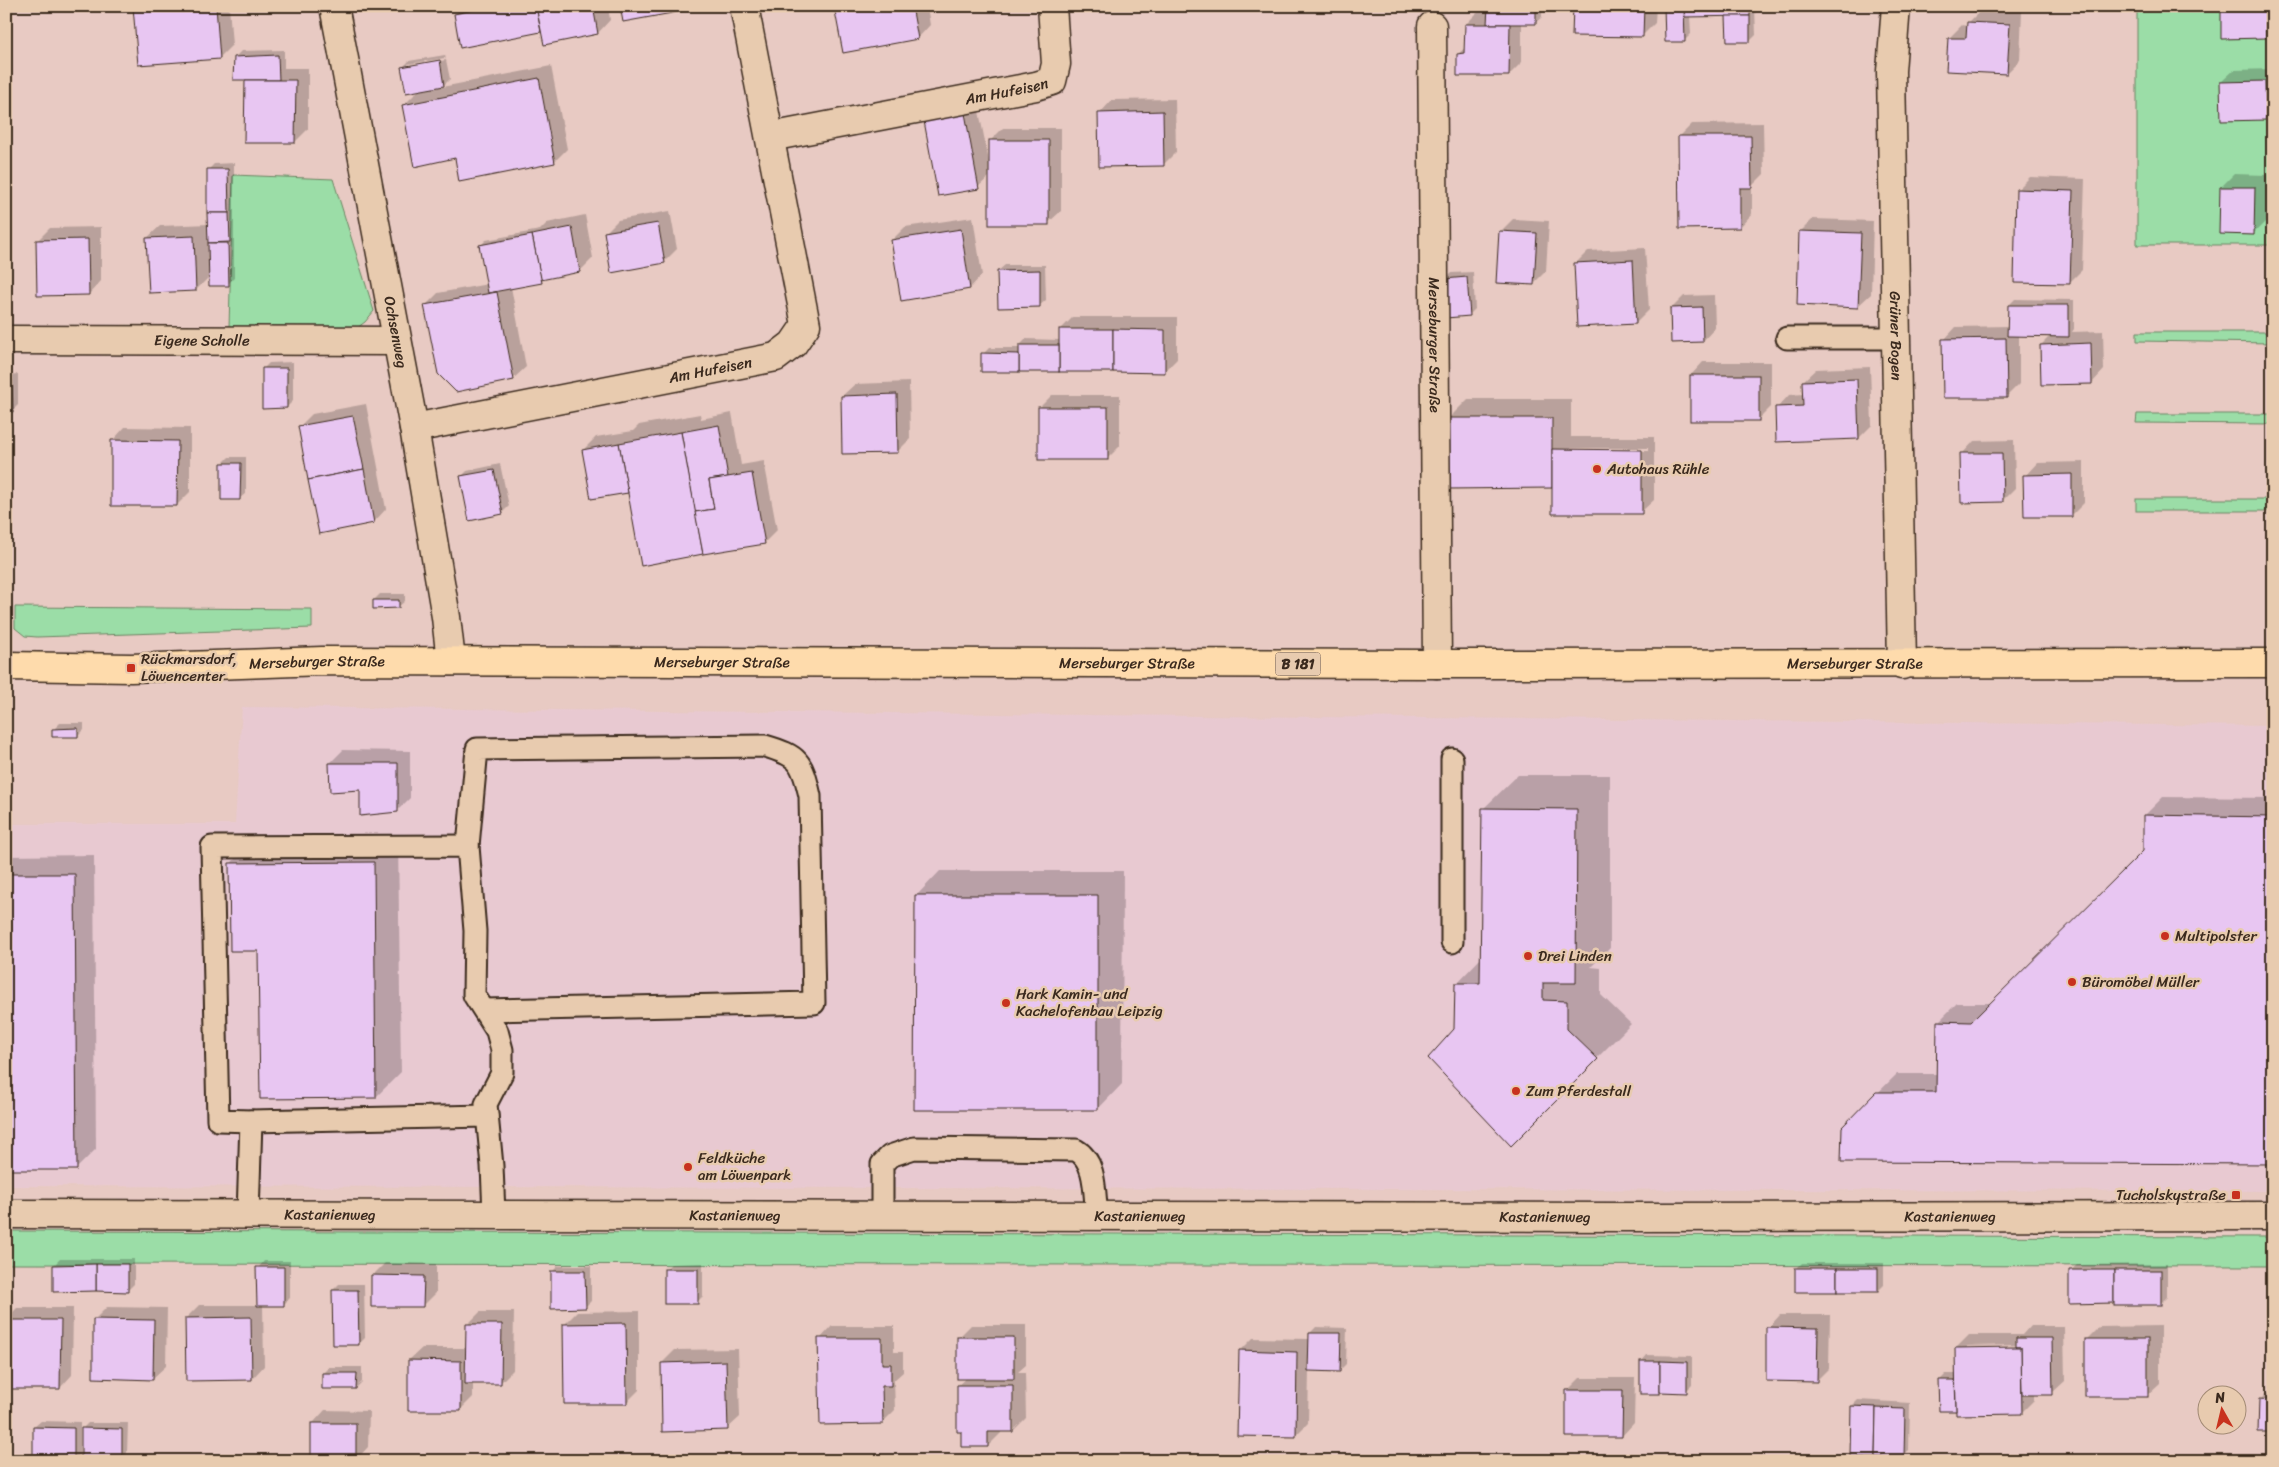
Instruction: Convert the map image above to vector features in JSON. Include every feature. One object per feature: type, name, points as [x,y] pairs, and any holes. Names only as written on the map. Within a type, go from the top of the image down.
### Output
[{"type":"main road","name":"Merseburger Straße","points":[[6,666],[131,668],[322,661],[1902,665],[2273,664]]},
{"type":"street","name":"Ochsenweg","points":[[334,6],[414,428],[446,616],[451,661]]},
{"type":"street","name":"Am Hufeisen","points":[[414,428],[776,357],[793,344],[806,325],[744,6]]},
{"type":"street","name":"Am Hufeisen","points":[[770,137],[1036,86],[1052,81],[1056,64],[1052,6]]},
{"type":"street","name":"Grüner Bogen","points":[[1896,6],[1891,72],[1902,665]]},
{"type":"street","name":"Merseburger Straße","points":[[1432,26],[1437,664]]},
{"type":"street","name":"Eigene Scholle","points":[[6,340],[398,341]]},
{"type":"street","name":"Kastanienweg","points":[[6,1214],[2273,1216]]},
{"type":"lane","points":[[1787,338],[1896,338]]},
{"type":"lane","points":[[485,1010],[814,1003],[810,796],[805,772],[791,754],[765,746],[476,749],[468,846],[475,931],[474,994],[497,1031],[502,1050],[502,1073],[486,1104],[494,1214]]},
{"type":"lane","points":[[1452,759],[1452,942]]},
{"type":"lane","points":[[468,846],[212,847],[218,1120],[486,1116]]},
{"type":"lane","points":[[248,1215],[251,1121]]},
{"type":"lane","points":[[882,1215],[882,1164],[890,1156],[914,1148],[923,1148],[1076,1150],[1085,1155],[1092,1170],[1097,1216]]},
{"type":"shaded area","points":[[242,707],[2273,726],[2273,1191],[6,1186],[6,824],[235,824]]},
{"type":"green space","points":[[2137,6],[2273,6],[2273,245],[2137,245]]},
{"type":"green space","points":[[233,175],[333,179],[374,311],[365,322],[354,330],[229,328]]},
{"type":"green space","points":[[2137,332],[2273,332],[2273,343],[2137,341]]},
{"type":"green space","points":[[2137,414],[2273,414],[2273,424],[2136,423]]},
{"type":"green space","points":[[2136,499],[2273,499],[2273,511],[2136,511]]},
{"type":"green space","points":[[15,607],[312,609],[312,628],[37,637],[25,636],[15,628]]},
{"type":"green space","points":[[6,1231],[2273,1237],[2273,1266],[6,1264]]},
{"type":"building","points":[[216,6],[220,59],[138,65],[133,7]]},
{"type":"building","points":[[493,6],[536,6],[541,32],[460,48],[454,14]]},
{"type":"building","points":[[536,6],[593,6],[598,34],[544,45]]},
{"type":"building","points":[[620,6],[693,6],[694,9],[623,22]]},
{"type":"building","points":[[834,6],[912,6],[918,39],[843,53]]},
{"type":"building","points":[[1488,6],[1536,6],[1536,24],[1487,24]]},
{"type":"building","points":[[1573,6],[1644,6],[1643,37],[1572,36]]},
{"type":"building","points":[[1664,6],[1684,6],[1685,42],[1665,42]]},
{"type":"building","points":[[1684,6],[1750,6],[1750,16],[1685,17]]},
{"type":"building","points":[[2221,6],[2265,6],[2266,38],[2221,39]]},
{"type":"building","points":[[1726,16],[1750,16],[1750,42],[1727,42]]},
{"type":"building","points":[[1967,22],[2010,24],[2007,74],[1946,71],[1948,38],[1966,38]]},
{"type":"building","points":[[1465,24],[1510,24],[1509,76],[1457,76],[1457,54],[1464,53]]},
{"type":"building","points":[[278,55],[279,80],[233,80],[234,57]]},
{"type":"building","points":[[440,60],[444,86],[406,93],[401,67]]},
{"type":"building","points":[[539,78],[555,163],[459,182],[455,158],[414,167],[402,105]]},
{"type":"building","points":[[245,80],[296,80],[295,143],[244,143]]},
{"type":"building","points":[[2265,81],[2266,120],[2221,121],[2220,82]]},
{"type":"building","points":[[1163,111],[1164,166],[1099,167],[1098,113]]},
{"type":"building","points":[[965,113],[979,189],[938,196],[924,121]]},
{"type":"building","points":[[1678,136],[1751,136],[1752,188],[1740,188],[1740,228],[1679,229]]},
{"type":"building","points":[[989,140],[1049,140],[1049,225],[989,225]]},
{"type":"building","points":[[207,169],[228,169],[229,213],[207,213]]},
{"type":"building","points":[[2220,187],[2255,187],[2254,235],[2219,234]]},
{"type":"building","points":[[2016,189],[2073,191],[2070,284],[2014,283]]},
{"type":"building","points":[[207,213],[229,213],[230,242],[208,243]]},
{"type":"building","points":[[658,223],[665,263],[611,273],[604,232]]},
{"type":"building","points":[[572,227],[580,272],[541,280],[532,235]]},
{"type":"building","points":[[961,229],[970,289],[901,301],[891,240]]},
{"type":"building","points":[[1499,231],[1537,233],[1534,285],[1496,283]]},
{"type":"building","points":[[1799,231],[1861,233],[1858,308],[1797,305]]},
{"type":"building","points":[[532,235],[542,283],[488,293],[479,245]]},
{"type":"building","points":[[194,236],[196,291],[149,293],[146,238]]},
{"type":"building","points":[[88,239],[89,295],[37,296],[36,240]]},
{"type":"building","points":[[208,243],[228,243],[229,286],[209,286]]},
{"type":"building","points":[[1633,260],[1636,324],[1577,327],[1574,263]]},
{"type":"building","points":[[1040,270],[1040,307],[998,308],[997,271]]},
{"type":"building","points":[[1467,277],[1470,316],[1446,318],[1444,279]]},
{"type":"building","points":[[497,292],[514,380],[456,392],[438,374],[424,305]]},
{"type":"building","points":[[2008,305],[2069,305],[2069,337],[2007,336]]},
{"type":"building","points":[[1702,307],[1703,342],[1671,343],[1670,308]]},
{"type":"building","points":[[1059,329],[1113,329],[1113,372],[1059,372]]},
{"type":"building","points":[[1113,329],[1165,330],[1165,373],[1113,372]]},
{"type":"building","points":[[2006,338],[2007,398],[1943,398],[1942,339]]},
{"type":"building","points":[[2091,343],[2092,384],[2041,385],[2040,345]]},
{"type":"building","points":[[1019,345],[1059,345],[1059,372],[1019,372]]},
{"type":"building","points":[[981,353],[1019,354],[1019,372],[981,372]]},
{"type":"building","points":[[262,368],[287,368],[287,408],[262,409]]},
{"type":"building","points":[[1690,375],[1759,375],[1759,421],[1690,421]]},
{"type":"building","points":[[1857,379],[1859,439],[1776,442],[1775,407],[1803,406],[1802,381]]},
{"type":"building","points":[[6,380],[12,380],[13,412],[6,412]]},
{"type":"building","points":[[897,394],[898,453],[842,454],[841,396]]},
{"type":"building","points":[[1038,407],[1108,407],[1108,460],[1038,460]]},
{"type":"building","points":[[353,416],[364,469],[308,480],[298,426]]},
{"type":"building","points":[[1448,418],[1552,418],[1552,488],[1448,489]]},
{"type":"building","points":[[719,425],[728,477],[709,480],[714,509],[695,512],[681,432]]},
{"type":"building","points":[[681,432],[703,554],[641,566],[619,443]]},
{"type":"building","points":[[111,440],[178,441],[177,506],[111,506]]},
{"type":"building","points":[[619,443],[628,493],[591,499],[582,450]]},
{"type":"building","name":"Autohaus Rühle","points":[[1552,449],[1642,450],[1642,514],[1552,514]]},
{"type":"building","points":[[1960,453],[2002,453],[2003,502],[1961,503]]},
{"type":"building","points":[[221,463],[241,463],[240,500],[221,500]]},
{"type":"building","points":[[364,469],[374,523],[319,534],[308,480]]},
{"type":"building","points":[[494,470],[503,514],[469,521],[460,476]]},
{"type":"building","points":[[752,473],[765,544],[703,554],[695,512],[714,509],[709,480]]},
{"type":"building","points":[[2072,474],[2072,517],[2024,517],[2023,475]]},
{"type":"building","points":[[373,600],[399,600],[399,608],[373,609]]},
{"type":"building","points":[[78,728],[78,737],[52,737],[52,729]]},
{"type":"building","points":[[329,763],[398,763],[398,812],[360,816],[360,790],[330,792]]},
{"type":"building","name":"Drei Linden","points":[[1482,808],[1577,809],[1576,983],[1543,983],[1543,1000],[1567,1001],[1567,1029],[1598,1059],[1511,1146],[1428,1058],[1454,1029],[1455,983],[1480,983]]},
{"type":"building","name":"Multipolster","points":[[2143,815],[2273,817],[2273,1164],[1841,1162],[1842,1127],[1876,1092],[1936,1092],[1937,1021],[1971,1022],[2143,851]]},
{"type":"building","points":[[374,862],[376,1098],[260,1099],[258,951],[230,951],[229,863]]},
{"type":"building","points":[[6,874],[75,874],[77,1170],[6,1170]]},
{"type":"building","name":"Hark Kamin- und Kachelofenbau Leipzig","points":[[915,895],[1098,895],[1098,1110],[914,1110]]},
{"type":"building","points":[[96,1264],[128,1264],[128,1292],[96,1291]]},
{"type":"building","points":[[96,1264],[96,1291],[53,1292],[53,1265]]},
{"type":"building","points":[[256,1267],[284,1267],[284,1306],[257,1306]]},
{"type":"building","points":[[1795,1268],[1837,1268],[1837,1292],[1795,1292]]},
{"type":"building","points":[[1837,1268],[1878,1268],[1878,1292],[1837,1292]]},
{"type":"building","points":[[664,1269],[698,1269],[698,1304],[664,1304]]},
{"type":"building","points":[[2069,1270],[2114,1270],[2114,1303],[2069,1304]]},
{"type":"building","points":[[2114,1270],[2161,1270],[2161,1305],[2114,1305]]},
{"type":"building","points":[[551,1271],[585,1271],[586,1308],[551,1309]]},
{"type":"building","points":[[371,1275],[424,1276],[423,1307],[371,1307]]},
{"type":"building","points":[[332,1290],[358,1290],[359,1345],[333,1345]]},
{"type":"building","points":[[251,1317],[252,1380],[186,1381],[185,1318]]},
{"type":"building","points":[[93,1319],[154,1320],[153,1380],[93,1378]]},
{"type":"building","points":[[6,1320],[61,1320],[60,1389],[6,1389]]},
{"type":"building","points":[[626,1323],[627,1404],[564,1404],[563,1324]]},
{"type":"building","points":[[466,1324],[502,1324],[501,1384],[465,1384]]},
{"type":"building","points":[[1766,1327],[1818,1328],[1817,1382],[1766,1381]]},
{"type":"building","points":[[1309,1333],[1341,1333],[1340,1372],[1308,1371]]},
{"type":"building","points":[[957,1337],[1014,1337],[1014,1379],[957,1379]]},
{"type":"building","points":[[818,1338],[882,1338],[882,1364],[891,1364],[891,1386],[882,1386],[883,1424],[820,1425]]},
{"type":"building","points":[[2016,1338],[2052,1338],[2053,1395],[2022,1395],[2021,1347],[2016,1347]]},
{"type":"building","points":[[2085,1339],[2148,1339],[2148,1397],[2085,1397]]},
{"type":"building","points":[[2021,1347],[2022,1414],[1956,1415],[1955,1348]]},
{"type":"building","points":[[1239,1350],[1297,1352],[1296,1437],[1237,1436]]},
{"type":"building","points":[[408,1360],[461,1361],[461,1411],[408,1411]]},
{"type":"building","points":[[726,1361],[728,1430],[662,1432],[661,1363]]},
{"type":"building","points":[[1640,1361],[1660,1361],[1660,1394],[1640,1394]]},
{"type":"building","points":[[1660,1361],[1687,1362],[1687,1393],[1660,1392]]},
{"type":"building","points":[[322,1373],[357,1373],[356,1389],[322,1389]]},
{"type":"building","points":[[1938,1380],[1955,1380],[1956,1411],[1939,1411]]},
{"type":"building","points":[[957,1385],[1013,1385],[1013,1432],[988,1432],[988,1447],[961,1447],[961,1432],[957,1432]]},
{"type":"building","points":[[1566,1390],[1623,1390],[1622,1437],[1566,1437]]},
{"type":"building","points":[[2259,1399],[2273,1400],[2273,1432],[2258,1432]]},
{"type":"building","points":[[1851,1406],[1876,1407],[1875,1457],[1850,1457]]},
{"type":"building","points":[[1876,1408],[1905,1409],[1904,1458],[1875,1457]]},
{"type":"building","points":[[311,1423],[356,1423],[356,1461],[311,1461]]},
{"type":"building","points":[[33,1427],[74,1428],[74,1461],[33,1461]]},
{"type":"building","points":[[81,1428],[122,1429],[122,1461],[81,1461]]},
{"type":"place","name":"Autohaus Rühle","points":[[1597,469]]},
{"type":"place","name":"Rückmarsdorf, Löwencenter","points":[[131,668]]},
{"type":"place","name":"Multipolster","points":[[2165,936]]},
{"type":"place","name":"Drei Linden","points":[[1528,956]]},
{"type":"place","name":"Büromöbel Müller","points":[[2072,982]]},
{"type":"place","name":"Hark Kamin- und Kachelofenbau Leipzig","points":[[1006,1003]]},
{"type":"place","name":"Zum Pferdestall","points":[[1516,1091]]},
{"type":"place","name":"Feldküche am Löwenpark","points":[[688,1167]]},
{"type":"place","name":"Tucholskystraße","points":[[2236,1195]]}]
